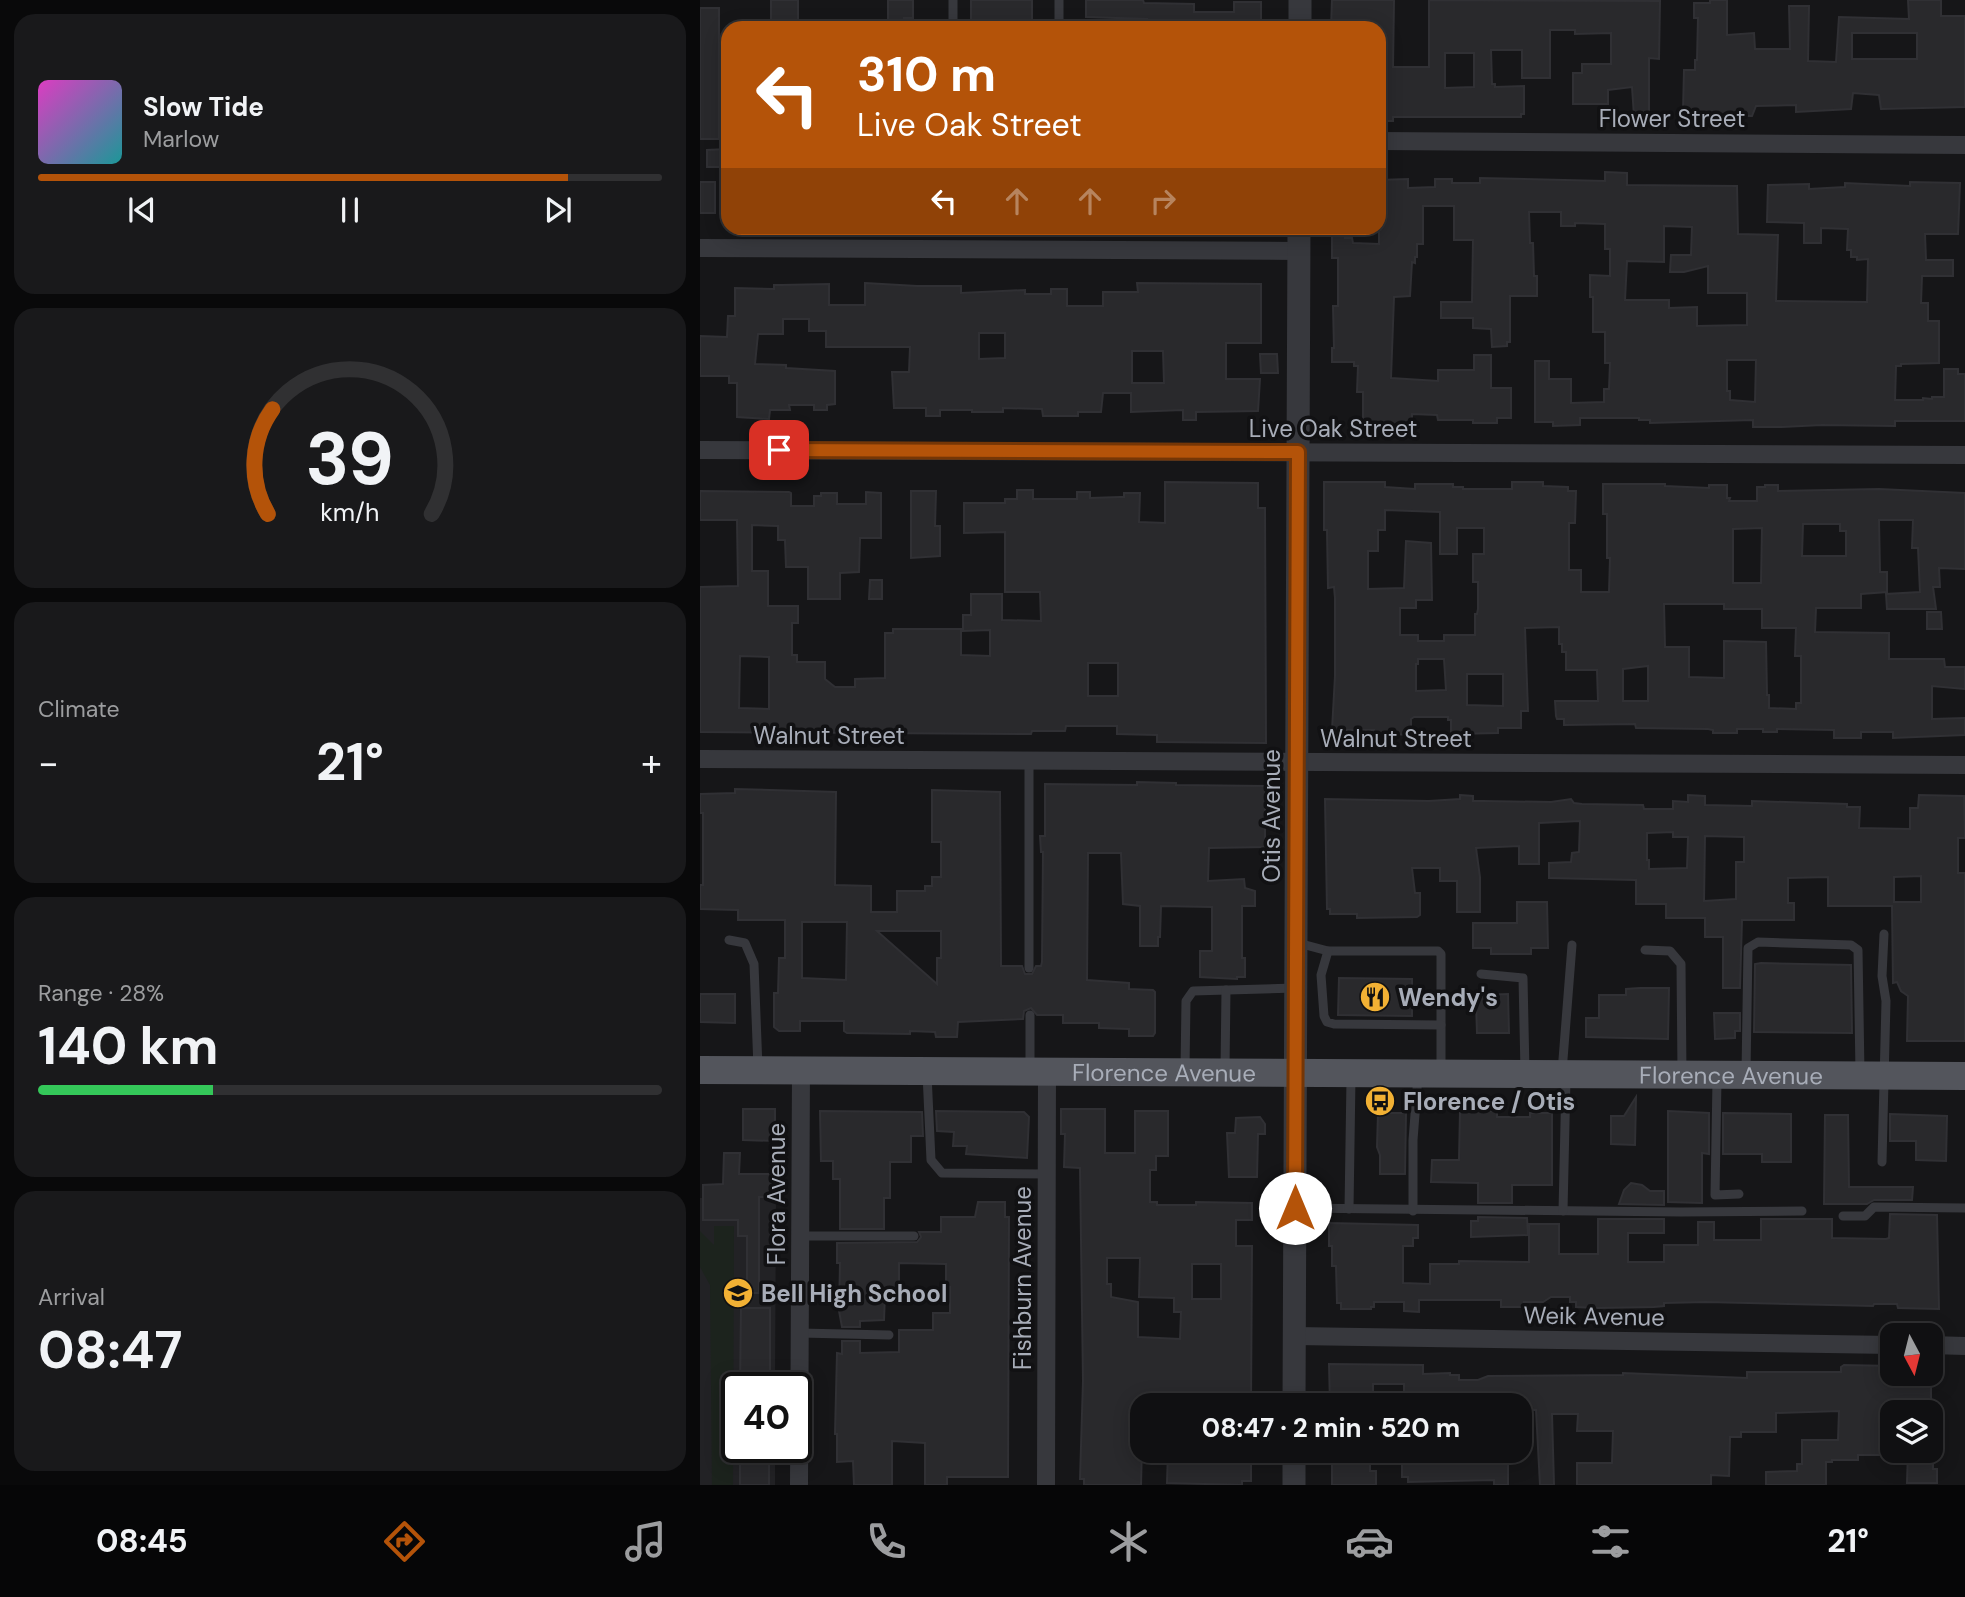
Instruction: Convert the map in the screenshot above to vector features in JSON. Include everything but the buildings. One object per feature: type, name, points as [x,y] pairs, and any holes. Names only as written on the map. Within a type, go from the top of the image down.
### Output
[{"type":"main road","name":"Florence Avenue","points":[[700,1070],[1965,1076]]},
{"type":"street","points":[[1300,0],[1300,21]]},
{"type":"street","name":"Flower Street","points":[[1386,141],[1965,145]]},
{"type":"street","points":[[700,248],[1299,239]]},
{"type":"street","name":"Otis Avenue","points":[[1294,1393],[1299,239]]},
{"type":"street","name":"Live Oak Street","points":[[700,450],[1965,455]]},
{"type":"street","name":"Walnut Street","points":[[700,759],[1965,765]]},
{"type":"street","name":"Flora Avenue","points":[[799,1485],[801,1070]]},
{"type":"street","name":"Fishburn Avenue","points":[[1039,1072],[1047,1174],[1046,1485]]},
{"type":"street","name":"Weik Avenue","points":[[1295,1336],[1880,1345]]},
{"type":"street","points":[[1943,1345],[1965,1346]]},
{"type":"street","points":[[1294,1463],[1294,1485]]},
{"type":"lane","points":[[953,0],[953,21]]},
{"type":"lane","points":[[1059,0],[1059,21]]},
{"type":"lane","points":[[1029,761],[1029,968]]},
{"type":"lane","points":[[1872,1075],[1886,1001],[1882,976],[1884,934]]},
{"type":"lane","points":[[729,940],[745,943],[754,964],[758,1070]]},
{"type":"lane","points":[[1746,1074],[1748,948],[1758,942],[1851,945],[1858,950],[1882,1162]]},
{"type":"lane","points":[[1297,943],[1328,951],[1438,951],[1441,954],[1441,1025],[1413,1140],[1413,1211]]},
{"type":"lane","points":[[1563,1211],[1564,1074],[1572,945]]},
{"type":"lane","points":[[1645,950],[1670,951],[1681,964],[1682,1074]]},
{"type":"lane","points":[[1328,951],[1321,975],[1324,1016],[1328,1022],[1441,1025]]},
{"type":"lane","points":[[1480,974],[1523,978],[1525,1074]]},
{"type":"lane","points":[[1185,1072],[1186,1001],[1193,990],[1297,988]]},
{"type":"lane","points":[[1225,1072],[1226,990]]},
{"type":"lane","points":[[1030,1015],[1039,1072]]},
{"type":"lane","points":[[927,1071],[932,1160],[942,1173],[1047,1174]]},
{"type":"lane","points":[[1349,1209],[1351,1073]]},
{"type":"lane","points":[[1717,1075],[1715,1195],[1739,1194]]},
{"type":"lane","points":[[1843,1216],[1864,1216],[1874,1207],[1965,1208]]},
{"type":"lane","points":[[1295,1208],[1413,1211],[1802,1211]]},
{"type":"lane","points":[[800,1236],[914,1236]]},
{"type":"lane","points":[[800,1333],[890,1335]]},
{"type":"shaded area","name":"Bell High School","points":[[700,1198],[776,1198],[775,1372],[721,1372],[721,1463],[775,1463],[775,1485],[700,1485]]},
{"type":"shaded area","points":[[714,1226],[734,1226],[733,1372],[721,1372],[721,1463],[733,1463],[733,1485],[712,1485],[710,1285],[700,1267],[700,1231],[714,1245]]},
{"type":"place","name":"Wendy's","points":[[1375,997]]},
{"type":"place","name":"Florence / Otis","points":[[1380,1101]]},
{"type":"place","name":"Bell High School","points":[[738,1293]]},
{"type":"route","points":[[779,450],[1298,452],[1295,1208]]}]
